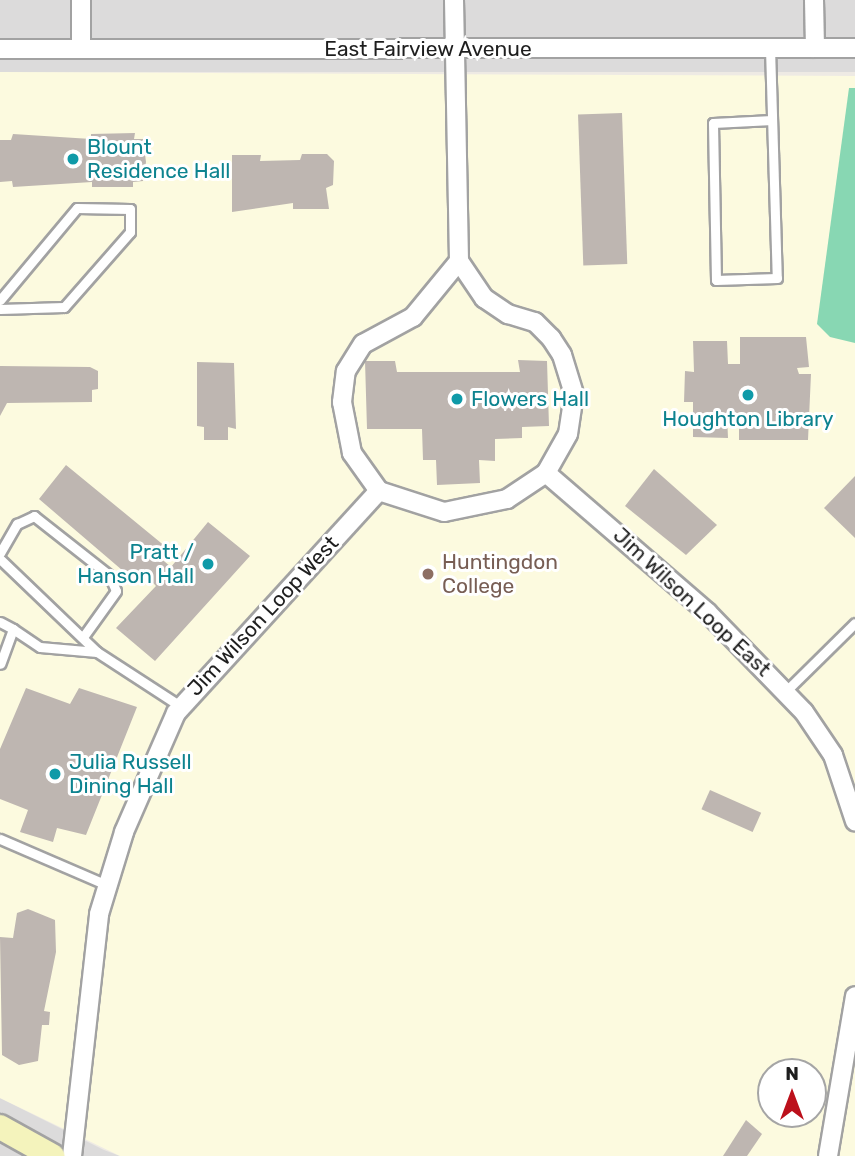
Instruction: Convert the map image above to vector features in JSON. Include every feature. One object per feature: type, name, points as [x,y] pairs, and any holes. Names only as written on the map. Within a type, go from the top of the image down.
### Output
[{"type":"main road","points":[[0,1127],[52,1156]]},
{"type":"street","points":[[81,0],[81,49]]},
{"type":"street","points":[[454,0],[459,261],[484,298],[508,314],[535,322],[566,364],[573,414],[546,473],[507,499],[466,512],[422,509],[379,491],[352,453],[344,428],[346,371],[363,344],[413,317],[459,261]]},
{"type":"street","points":[[814,0],[815,48]]},
{"type":"street","name":"East Fairview Avenue","points":[[0,49],[855,48]]},
{"type":"street","name":"Jim Wilson Loop East","points":[[546,473],[707,612],[785,692],[833,755],[855,821]]},
{"type":"street","name":"Jim Wilson Loop West","points":[[72,1156],[93,952],[107,885],[180,706],[379,491]]},
{"type":"street","points":[[828,1156],[855,996]]},
{"type":"lane","points":[[770,48],[777,278],[716,280],[713,123],[772,120]]},
{"type":"lane","points":[[0,300],[77,208],[130,209],[130,232],[64,307],[0,309]]},
{"type":"lane","points":[[0,553],[17,524],[34,516],[109,575],[116,591],[83,637]]},
{"type":"lane","points":[[0,559],[97,652],[180,706]]},
{"type":"lane","points":[[0,622],[40,647],[97,652]]},
{"type":"lane","points":[[785,692],[855,623]]},
{"type":"lane","points":[[0,664],[13,629]]},
{"type":"lane","points":[[0,839],[107,885]]},
{"type":"shaded area","points":[[0,0],[855,0],[855,72],[0,72]]},
{"type":"shaded area","name":"Huntingdon College","points":[[0,72],[855,76],[855,1156],[120,1156],[0,1098]]},
{"type":"shaded area","points":[[0,1098],[104,1150],[120,1156],[0,1156]]},
{"type":"green space","points":[[849,88],[855,88],[855,343],[830,337],[817,324]]},
{"type":"building","points":[[622,113],[627,264],[583,265],[578,115]]},
{"type":"building","name":"Blount Residence Hall","points":[[135,133],[134,139],[143,139],[146,162],[143,181],[133,182],[133,187],[92,187],[92,182],[13,187],[12,181],[0,182],[0,140],[11,140],[13,134],[91,139],[91,134]]},
{"type":"building","points":[[302,154],[327,154],[334,161],[333,185],[326,188],[329,209],[293,209],[293,203],[232,212],[232,155],[261,155],[260,161],[300,160]]},
{"type":"building","name":"Houghton Library","points":[[740,337],[806,337],[809,367],[797,368],[799,374],[811,374],[808,440],[739,440],[739,414],[727,414],[728,438],[693,437],[693,402],[684,402],[685,371],[694,372],[693,341],[727,341],[728,364],[740,364]]},
{"type":"building","name":"Flowers Hall","points":[[518,360],[547,361],[549,426],[522,427],[522,438],[495,439],[495,461],[479,460],[480,483],[437,485],[436,460],[423,460],[422,429],[367,429],[365,361],[395,361],[397,372],[520,372]]},
{"type":"building","points":[[197,362],[234,363],[236,429],[228,427],[228,440],[204,440],[204,427],[197,426]]},
{"type":"building","points":[[0,366],[90,367],[98,371],[98,389],[92,390],[92,402],[7,403],[0,416]]},
{"type":"building","name":"Pratt / Hanson Hall","points":[[66,465],[166,547],[158,556],[171,567],[208,522],[250,556],[155,661],[116,628],[156,586],[144,573],[136,582],[39,499]]},
{"type":"building","points":[[654,469],[717,525],[686,555],[625,506]]},
{"type":"building","points":[[855,476],[855,538],[824,508]]},
{"type":"building","name":"Julia Russell Dining Hall","points":[[26,688],[70,704],[79,688],[137,707],[86,835],[57,828],[53,842],[20,832],[28,810],[0,799],[0,749]]},
{"type":"building","points":[[710,790],[761,813],[753,832],[701,809]]},
{"type":"building","points":[[28,909],[55,920],[56,952],[44,1011],[50,1012],[49,1025],[42,1025],[38,1061],[19,1065],[2,1055],[0,937],[13,938],[17,913]]},
{"type":"building","points":[[746,1120],[762,1134],[747,1156],[723,1156]]},
{"type":"place","name":"Blount Residence Hall","points":[[73,159]]},
{"type":"place","name":"Houghton Library","points":[[748,395]]},
{"type":"place","name":"Flowers Hall","points":[[457,399]]},
{"type":"place","name":"Pratt / Hanson Hall","points":[[208,564]]},
{"type":"place","name":"Huntingdon College","points":[[428,574]]},
{"type":"place","name":"Julia Russell Dining Hall","points":[[55,774]]}]
